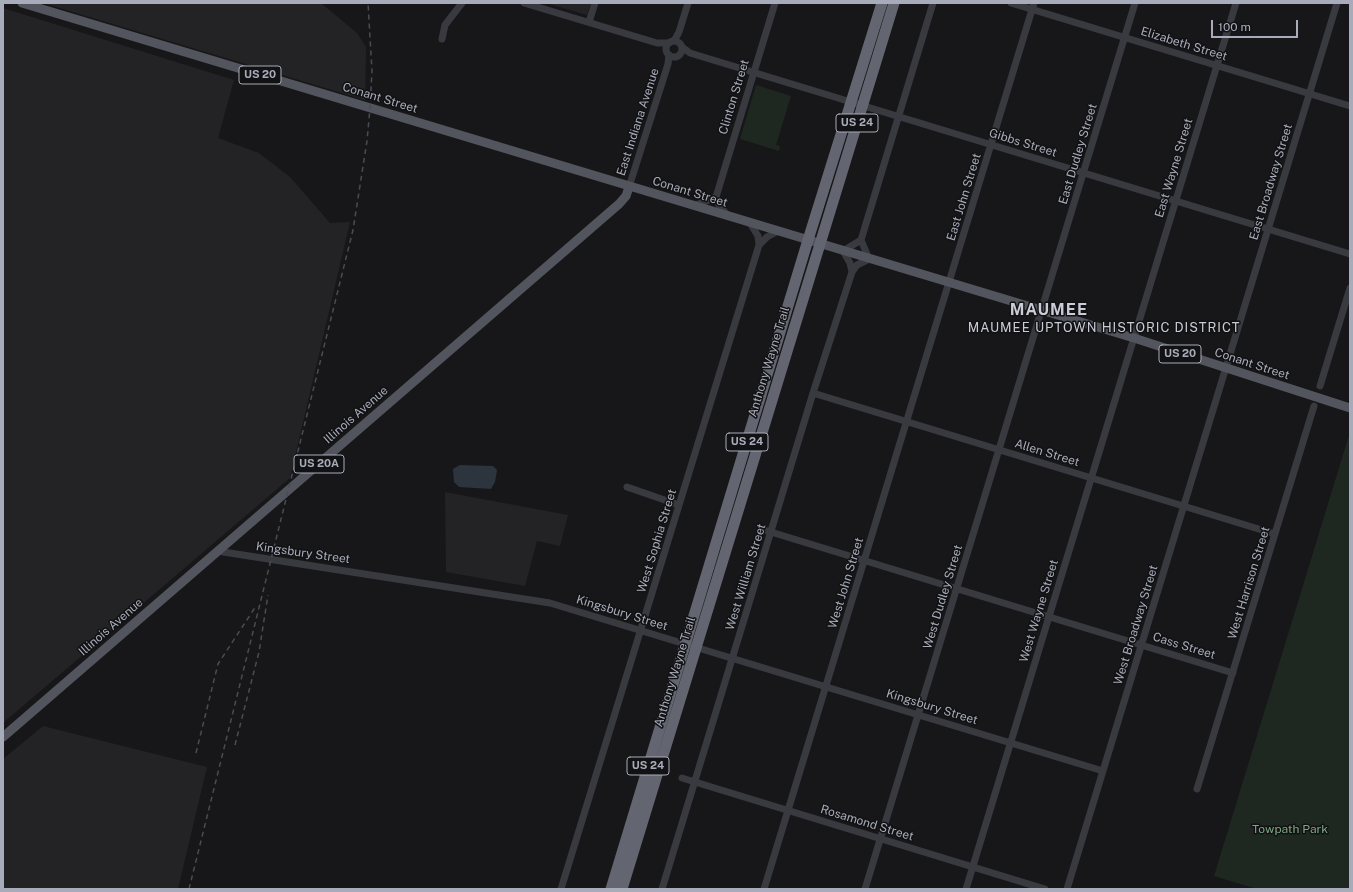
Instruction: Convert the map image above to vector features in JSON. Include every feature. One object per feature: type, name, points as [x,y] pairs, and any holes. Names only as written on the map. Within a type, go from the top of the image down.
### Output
[{"type":"highway","name":"Anthony Wayne Trail","points":[[611,889],[691,645],[819,244],[857,104],[882,3]]},
{"type":"highway","name":"Anthony Wayne Trail","points":[[622,889],[808,240],[894,3]]},
{"type":"main road","name":"Conant Street","points":[[22,3],[1134,338],[1350,408]]},
{"type":"main road","name":"Illinois Avenue","points":[[3,737],[619,204],[626,196],[630,187]]},
{"type":"street","points":[[442,39],[445,25],[462,3]]},
{"type":"street","name":"Gibbs Street","points":[[524,3],[1350,254]]},
{"type":"street","points":[[588,22],[595,3]]},
{"type":"street","name":"East Indiana Avenue","points":[[630,187],[688,3]]},
{"type":"street","name":"Clinton Street","points":[[716,197],[775,3]]},
{"type":"street","points":[[852,272],[857,265],[869,259],[861,240],[933,3]]},
{"type":"street","name":"Elizabeth Street","points":[[1011,3],[1033,6],[1124,38],[1350,106]]},
{"type":"street","name":"East Dudley Street","points":[[1042,311],[1135,3]]},
{"type":"street","name":"East Wayne Street","points":[[1134,338],[1236,3]]},
{"type":"street","name":"East Broadway Street","points":[[1226,368],[1337,3]]},
{"type":"street","name":"East John Street","points":[[949,283],[1033,6]]},
{"type":"street","points":[[694,206],[716,197],[719,205],[728,216]]},
{"type":"street","points":[[750,223],[758,237],[759,245]]},
{"type":"street","points":[[759,245],[767,237],[778,231]]},
{"type":"street","points":[[852,272],[850,263],[843,251],[861,240]]},
{"type":"street","name":"West Sophia Street","points":[[561,889],[759,245]]},
{"type":"street","name":"West William Street","points":[[662,889],[813,393],[852,272]]},
{"type":"street","name":"West John Street","points":[[764,889],[949,283]]},
{"type":"street","points":[[1320,386],[1350,288]]},
{"type":"street","name":"West Dudley Street","points":[[865,889],[1042,311]]},
{"type":"street","name":"West Wayne Street","points":[[966,889],[1134,338]]},
{"type":"street","name":"West Broadway Street","points":[[1067,889],[1226,368]]},
{"type":"street","name":"Allen Street","points":[[813,393],[1275,534]]},
{"type":"street","name":"West Harrison Street","points":[[1197,789],[1314,406]]},
{"type":"street","points":[[627,487],[679,505]]},
{"type":"street","name":"Cass Street","points":[[761,529],[1233,673]]},
{"type":"street","name":"Kingsbury Street","points":[[217,551],[550,602],[640,631],[691,645],[1103,771]]},
{"type":"street","name":"Rosamond Street","points":[[682,778],[1045,889]]},
{"type":"shaded area","points":[[43,3],[321,3],[357,33],[366,47],[365,100]]},
{"type":"shaded area","points":[[546,3],[591,3],[587,15]]},
{"type":"shaded area","points":[[3,8],[234,80],[218,138],[259,153],[290,177],[330,223],[350,222],[290,478],[3,723]]},
{"type":"shaded area","points":[[460,465],[493,466],[497,470],[495,482],[491,489],[459,487],[454,482],[453,469]]},
{"type":"shaded area","points":[[445,492],[568,515],[560,546],[537,541],[525,586],[446,572]]},
{"type":"shaded area","points":[[43,726],[207,767],[178,889],[3,889],[3,759]]},
{"type":"green space","points":[[756,85],[791,96],[776,145],[780,146],[779,151],[740,139]]},
{"type":"green space","name":"Towpath Park","points":[[1350,432],[1350,889],[1257,889],[1214,876]]},
{"type":"railway","points":[[189,889],[353,230],[367,141],[370,108],[372,71],[368,3]]},
{"type":"railway","points":[[235,745],[259,652],[268,595]]},
{"type":"railway","points":[[196,753],[218,664],[256,606]]},
{"type":"district","name":"MAUMEE","points":[[1049,310]]},
{"type":"district","name":"MAUMEE UPTOWN HISTORIC DISTRICT","points":[[1104,328]]}]
